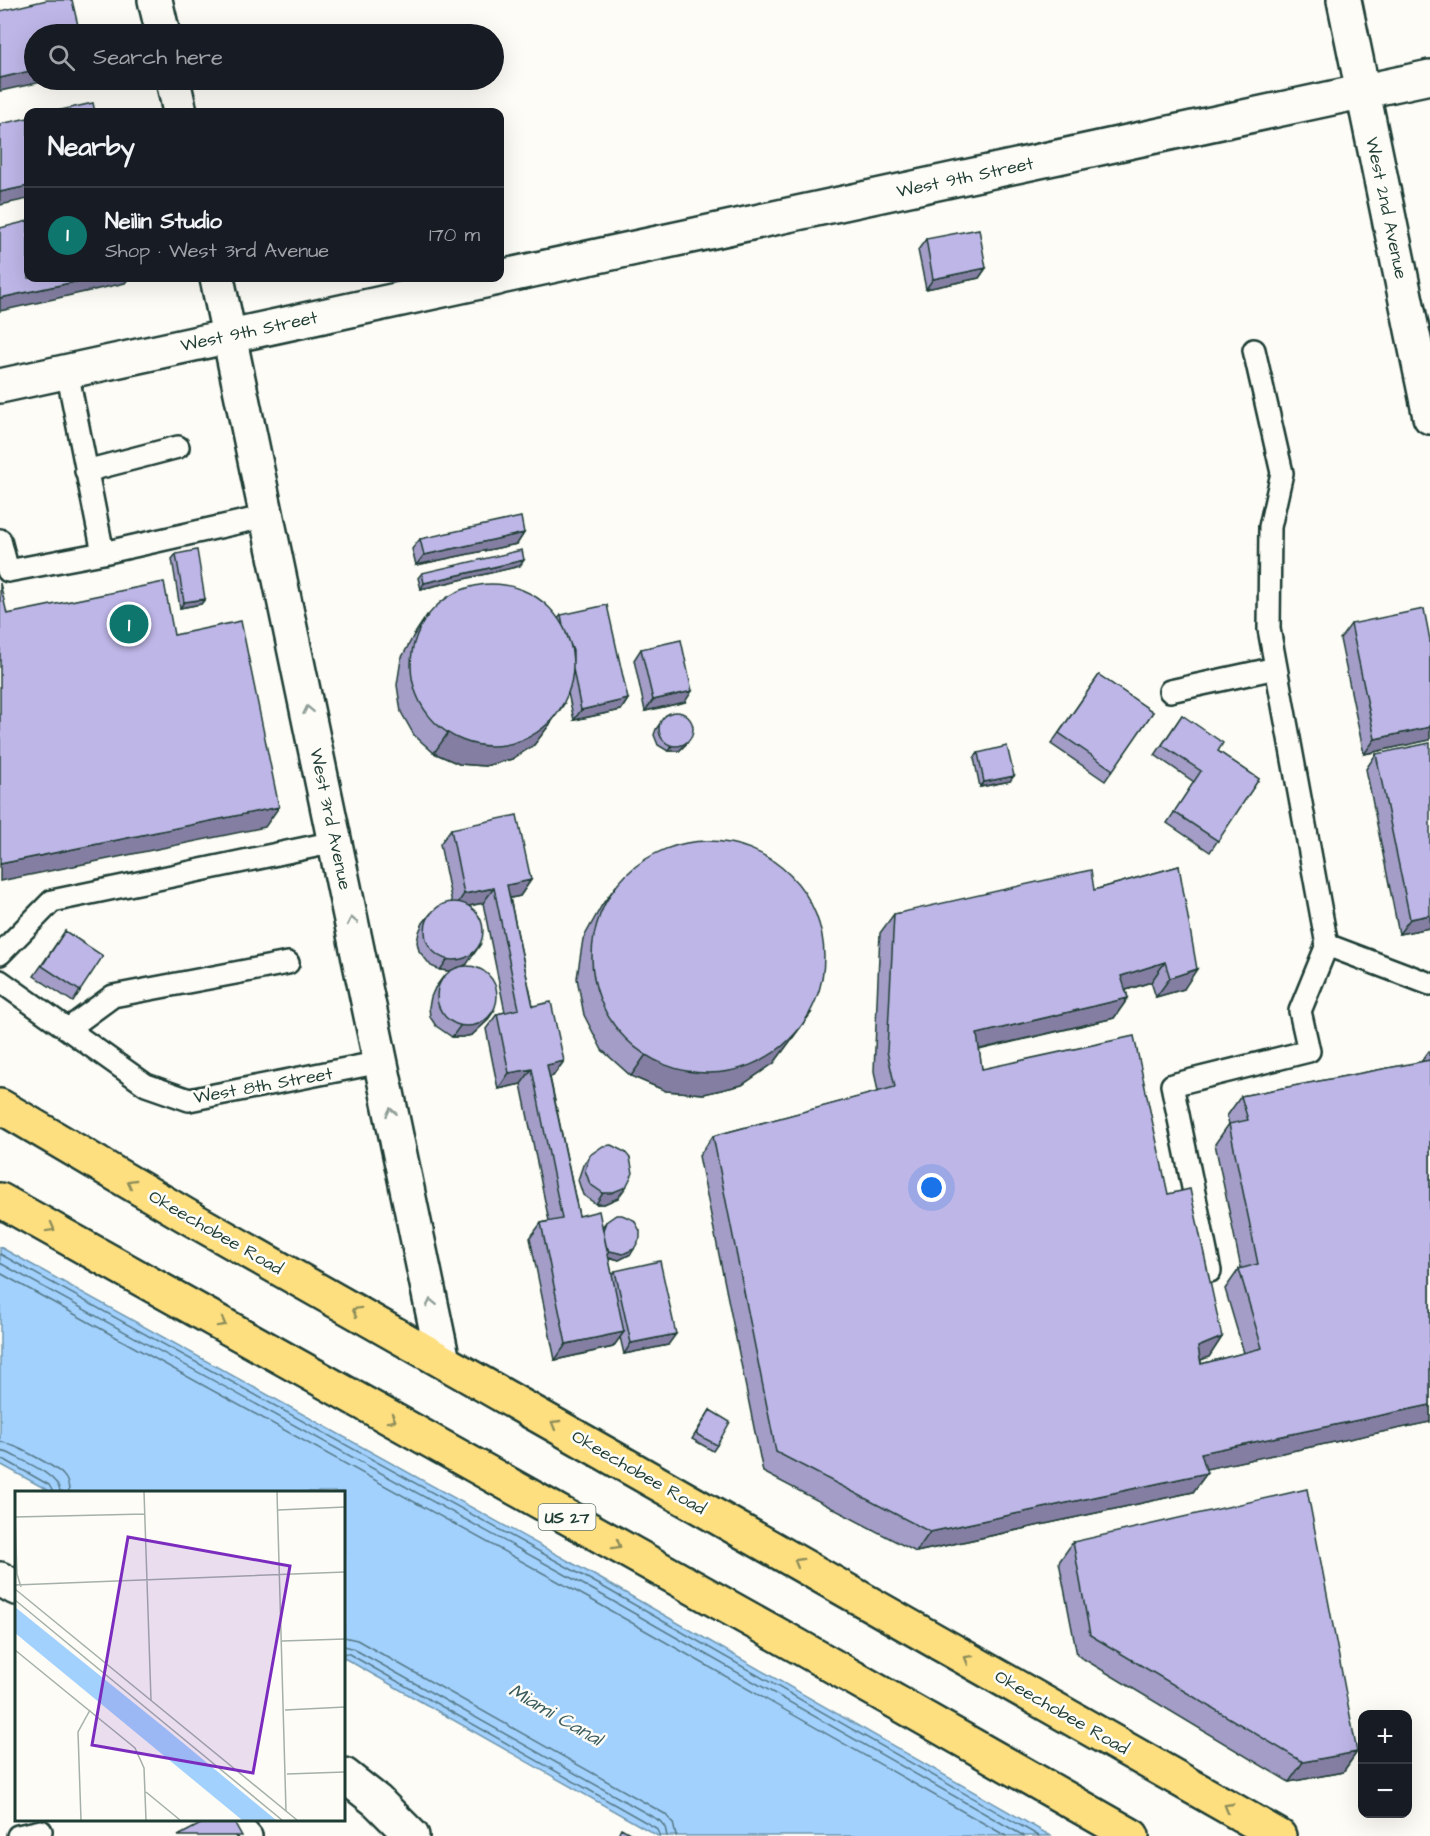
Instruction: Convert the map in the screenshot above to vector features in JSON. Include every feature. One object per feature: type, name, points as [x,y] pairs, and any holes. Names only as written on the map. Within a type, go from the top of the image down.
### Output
[{"type":"highway","name":"Okeechobee Road","points":[[0,1106],[185,1215],[1279,1836]]},
{"type":"highway","name":"US 27","points":[[0,1200],[786,1639],[1132,1836]]},
{"type":"street","points":[[155,0],[161,24]]},
{"type":"street","name":"West 2nd Avenue","points":[[1344,0],[1430,417]]},
{"type":"street","name":"West 9th Street","points":[[504,276],[1430,77]]},
{"type":"street","points":[[175,90],[179,108]]},
{"type":"street","name":"West 3rd Avenue","points":[[218,282],[443,1360]]},
{"type":"street","name":"West 9th Street","points":[[0,386],[476,282]]},
{"type":"street","points":[[0,1579],[15,1587]]},
{"type":"street","points":[[345,1776],[377,1801],[412,1836]]},
{"type":"lane","points":[[1210,1271],[1172,1085],[1309,1051],[1300,1011],[1328,945],[1269,629],[1270,527],[1282,473],[1254,350]]},
{"type":"lane","points":[[67,371],[103,553]]},
{"type":"lane","points":[[86,471],[178,447]]},
{"type":"lane","points":[[0,540],[8,571],[103,553],[268,516]]},
{"type":"lane","points":[[1170,691],[1276,668]]},
{"type":"lane","points":[[0,954],[52,901],[335,842]]},
{"type":"lane","points":[[1328,945],[1430,984]]},
{"type":"lane","points":[[68,1029],[113,996],[288,963]]},
{"type":"lane","name":"West 8th Street","points":[[0,981],[146,1085],[189,1100],[381,1062]]},
{"type":"lane","points":[[238,1821],[251,1836]]},
{"type":"lane","points":[[18,1836],[41,1831]]},
{"type":"water","name":"Miami Canal","points":[[0,1247],[601,1579],[1051,1836],[658,1836],[345,1659],[345,1491],[49,1491],[0,1464]]},
{"type":"building","points":[[47,0],[72,0],[78,24],[24,24],[24,72],[0,78],[0,11]]},
{"type":"building","points":[[93,103],[94,108],[70,108]]},
{"type":"building","points":[[24,119],[24,187],[0,192],[0,124]]},
{"type":"building","points":[[24,222],[24,282],[74,282],[0,298],[0,228]]},
{"type":"building","points":[[979,229],[986,268],[933,279],[926,239]]},
{"type":"building","points":[[521,517],[524,533],[424,555],[420,539]]},
{"type":"building","points":[[197,550],[205,599],[184,602],[176,554]]},
{"type":"building","points":[[522,550],[524,560],[424,583],[422,573]]},
{"type":"building","points":[[164,582],[174,635],[241,621],[279,807],[0,864],[0,583],[7,614]]},
{"type":"building","points":[[492,584],[523,590],[549,608],[567,634],[573,665],[567,696],[549,722],[523,740],[492,746],[461,740],[435,722],[417,696],[411,665],[417,634],[435,608],[461,590]]},
{"type":"building","points":[[607,605],[628,699],[581,710],[573,669],[573,651],[561,615]]},
{"type":"building","points":[[1424,609],[1430,640],[1430,727],[1375,739],[1351,624]]},
{"type":"building","points":[[681,640],[692,691],[653,700],[641,649]]},
{"type":"building","points":[[1099,675],[1153,712],[1113,770],[1059,733]]},
{"type":"building","points":[[676,712],[688,717],[693,729],[688,741],[676,746],[664,741],[659,729],[664,717]]},
{"type":"building","points":[[1182,715],[1223,743],[1218,751],[1259,779],[1218,841],[1174,812],[1201,771],[1162,745]]},
{"type":"building","points":[[1430,743],[1430,915],[1410,919],[1376,754]]},
{"type":"building","points":[[1007,746],[1014,776],[984,782],[978,753]]},
{"type":"building","points":[[517,815],[531,880],[507,885],[533,1006],[551,1002],[564,1061],[547,1065],[579,1216],[599,1211],[624,1332],[566,1344],[541,1223],[562,1219],[532,1069],[509,1073],[497,1014],[519,1009],[494,888],[464,894],[451,829]]},
{"type":"building","points":[[697,841],[719,841],[763,854],[782,867],[798,883],[811,902],[819,923],[824,957],[822,980],[811,1012],[798,1031],[782,1047],[763,1060],[742,1068],[719,1073],[697,1073],[653,1060],[634,1047],[618,1031],[605,1012],[597,991],[592,968],[592,946],[605,902],[618,883],[634,867],[653,854],[674,846]]},
{"type":"building","points":[[1179,866],[1197,969],[1170,978],[1165,962],[1121,976],[1128,998],[977,1034],[982,1069],[1134,1036],[1168,1194],[1190,1189],[1222,1337],[1198,1347],[1201,1364],[1262,1348],[1239,1269],[1258,1264],[1229,1124],[1248,1120],[1241,1096],[1430,1060],[1430,1405],[1201,1453],[1207,1473],[930,1532],[776,1452],[713,1136],[895,1087],[887,1051],[894,914],[1091,870],[1094,890]]},
{"type":"building","points":[[448,902],[460,902],[475,910],[483,925],[483,937],[475,952],[460,960],[448,960],[433,952],[425,937],[425,925],[433,910]]},
{"type":"building","points":[[65,931],[103,956],[80,991],[42,966]]},
{"type":"building","points":[[461,966],[473,966],[484,971],[492,979],[497,996],[495,1008],[484,1021],[473,1026],[461,1026],[450,1021],[442,1013],[437,1002],[437,990],[442,979],[450,971]]},
{"type":"building","points":[[611,1145],[625,1152],[630,1158],[633,1173],[626,1187],[611,1193],[603,1193],[590,1184],[585,1170],[590,1155],[603,1146]]},
{"type":"building","points":[[616,1215],[634,1220],[640,1231],[640,1238],[634,1249],[623,1254],[610,1251],[606,1246],[603,1230],[606,1222]]},
{"type":"building","points":[[660,1261],[676,1334],[631,1343],[615,1271]]},
{"type":"building","points":[[710,1410],[730,1422],[717,1445],[696,1434]]},
{"type":"building","points":[[1307,1489],[1357,1752],[1303,1762],[1090,1635],[1073,1542]]},
{"type":"building","points":[[206,1821],[234,1821],[242,1836],[178,1836]]},
{"type":"building","points":[[621,1828],[635,1836],[617,1836]]},
{"type":"place","name":"Neilin Studio","points":[[129,624]]}]
